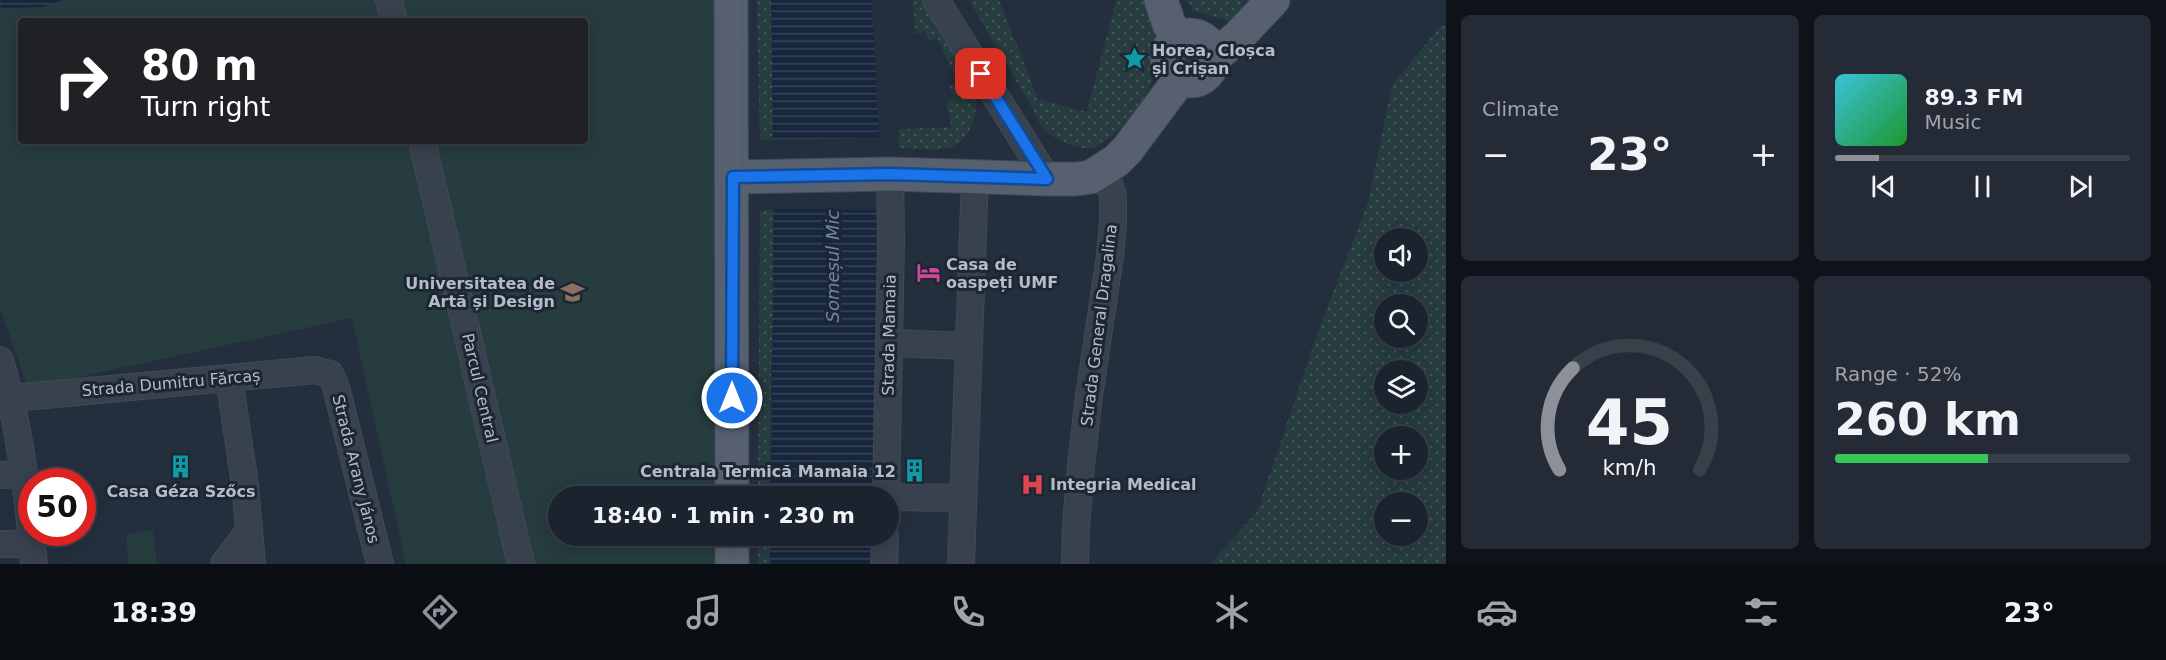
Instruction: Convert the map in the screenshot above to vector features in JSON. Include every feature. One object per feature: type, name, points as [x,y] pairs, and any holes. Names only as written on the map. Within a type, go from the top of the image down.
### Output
[{"type":"main road","points":[[731,0],[732,486]]},
{"type":"main road","points":[[1161,0],[1169,24],[1178,39]]},
{"type":"main road","points":[[1212,59],[1209,46],[1200,37],[1187,35],[1170,46],[1167,61],[1173,74],[1180,79],[1186,81],[1198,79],[1208,71],[1212,59],[1239,36],[1273,0]]},
{"type":"main road","points":[[733,177],[883,174],[1047,179],[1091,177],[1116,161],[1140,135],[1180,79]]},
{"type":"main road","points":[[732,546],[732,564]]},
{"type":"street","points":[[389,0],[393,18]]},
{"type":"street","points":[[936,0],[1047,179]]},
{"type":"street","name":"Parcul Central","points":[[423,144],[521,564]]},
{"type":"street","name":"Strada General Dragalina","points":[[1075,564],[1076,525],[1088,403],[1113,224],[1113,196],[1105,170]]},
{"type":"street","name":"Strada Mamaia","points":[[883,174],[891,242],[887,486]]},
{"type":"street","points":[[961,564],[975,177]]},
{"type":"street","points":[[889,343],[969,346]]},
{"type":"street","points":[[0,360],[9,413],[8,475],[19,549]]},
{"type":"street","name":"Strada Dumitru Fărcaș","points":[[9,413],[229,378],[315,370],[330,374]]},
{"type":"street","name":"Strada Arany János","points":[[330,374],[336,387],[380,564]]},
{"type":"street","points":[[229,378],[245,485],[252,564]]},
{"type":"street","points":[[899,497],[963,498]]},
{"type":"street","points":[[224,564],[249,531]]},
{"type":"street","points":[[884,564],[885,546]]},
{"type":"green space","points":[[0,0],[719,0],[723,486],[548,486],[548,546],[723,546],[722,564],[406,564],[352,318],[28,388],[0,308]]},
{"type":"green space","points":[[757,0],[771,0],[773,140],[760,140]]},
{"type":"green space","points":[[913,0],[925,0],[975,81],[977,97],[972,124],[967,135],[951,147],[942,149],[898,148],[899,129],[952,127],[946,103],[954,99],[949,86],[958,82],[937,38],[929,41],[925,31],[915,34]]},
{"type":"green space","points":[[969,0],[999,0],[1038,99],[1087,112],[1116,0],[1148,0],[1157,45],[1152,82],[1131,116],[1101,144],[1092,148],[1084,148],[1061,141],[1048,133],[1041,125]]},
{"type":"green space","points":[[1186,0],[1247,0],[1231,22],[1194,11]]},
{"type":"green space","points":[[1446,25],[1446,564],[1210,564],[1257,512],[1319,329],[1368,203],[1392,85],[1440,27]]},
{"type":"green space","points":[[1192,42],[1197,43],[1204,51],[1203,66],[1195,72],[1177,66],[1174,57],[1175,52]]},
{"type":"green space","points":[[774,209],[770,486],[758,486],[760,211]]},
{"type":"green space","points":[[153,530],[157,564],[129,564],[126,535]]},
{"type":"green space","points":[[758,546],[770,546],[770,564],[758,564]]},
{"type":"water","points":[[0,0],[63,0],[43,7],[1,8]]},
{"type":"water","name":"Someșul Mic","points":[[771,0],[872,0],[880,151],[875,486],[770,486],[773,124]]},
{"type":"water","points":[[770,546],[875,546],[875,564],[770,564]]},
{"type":"pier","points":[[879,138],[883,210],[774,209],[773,140]]},
{"type":"tram line","points":[[725,0],[725,486]]},
{"type":"tram line","points":[[737,0],[738,486]]},
{"type":"tram line","points":[[725,546],[725,564]]},
{"type":"tram line","points":[[739,546],[739,564]]},
{"type":"place","name":"Horea, Cloșca și Crișan","points":[[1134,59]]},
{"type":"place","name":"Casa de oaspeți UMF","points":[[928,273]]},
{"type":"place","name":"Universitatea de Artă și Design","points":[[573,292]]},
{"type":"place","name":"Casa Géza Szőcs","points":[[181,466]]},
{"type":"place","name":"Centrala Termică Mamaia 12","points":[[914,471]]},
{"type":"place","name":"Integria Medical","points":[[1032,484]]},
{"type":"route","points":[[732,398],[733,177],[890,174],[1047,179],[981,74]]}]
